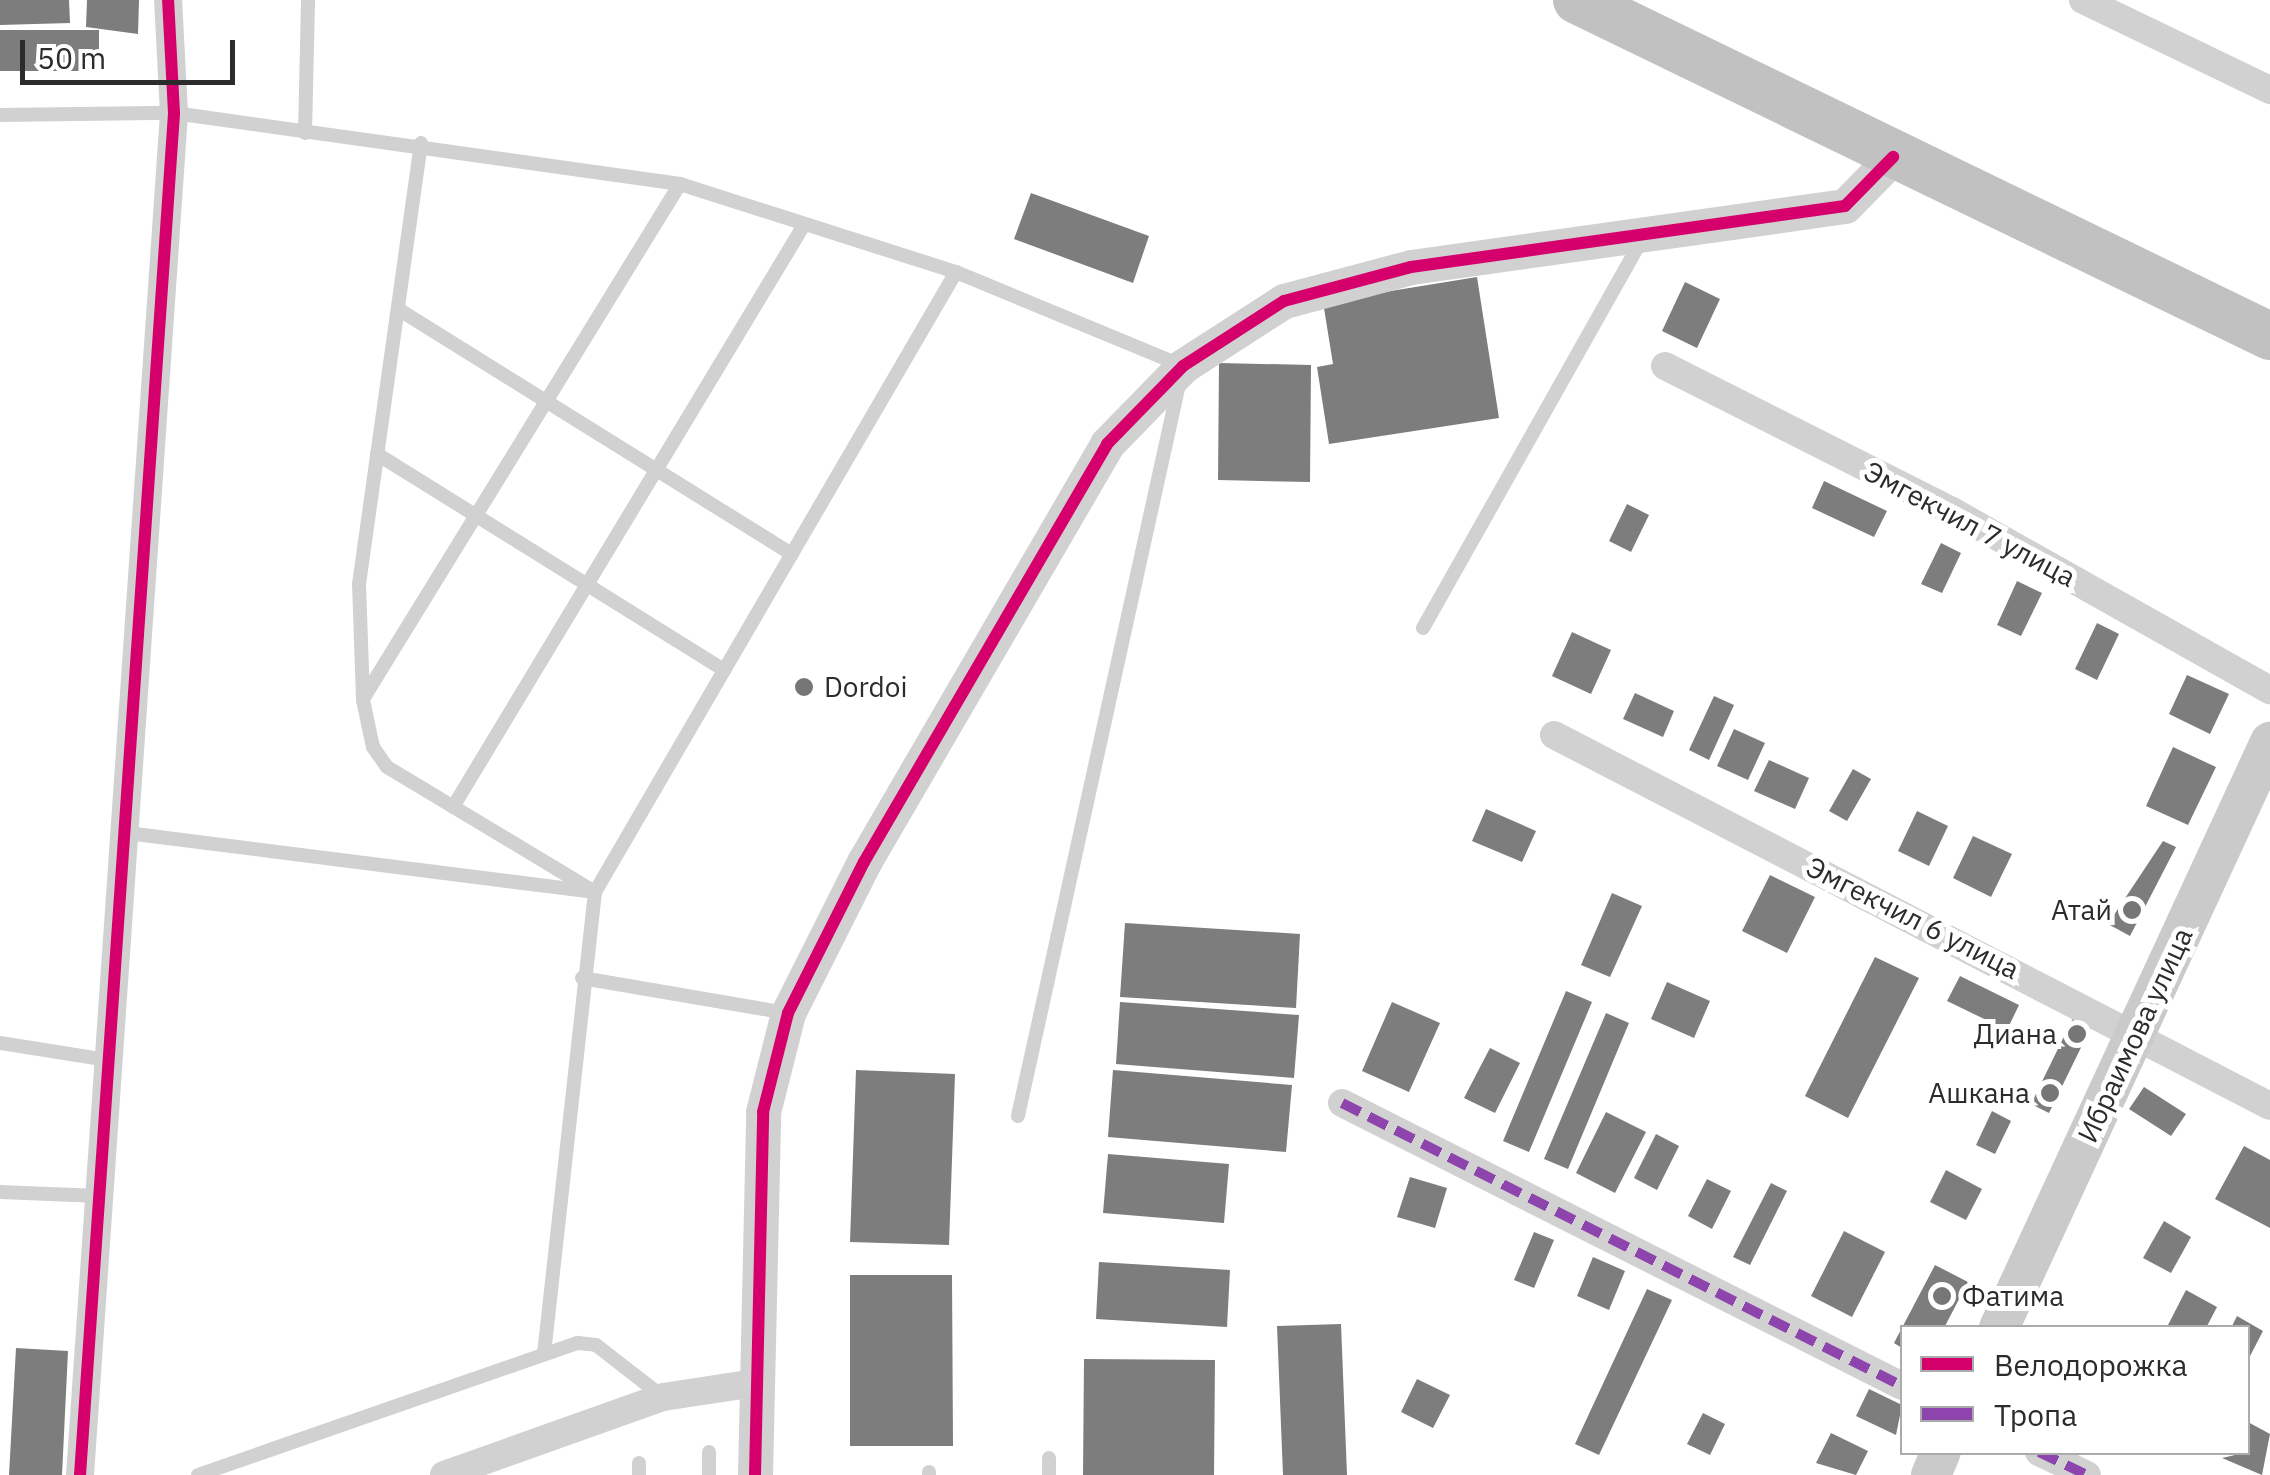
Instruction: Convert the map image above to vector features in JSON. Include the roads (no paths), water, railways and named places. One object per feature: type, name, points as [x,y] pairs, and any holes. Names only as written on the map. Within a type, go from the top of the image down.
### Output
[{"type":"highway","points":[[1577,0],[1893,157],[2270,336]]},
{"type":"main road","name":"Ибраимова улица","points":[[1999,1325],[2270,742]]},
{"type":"street","points":[[80,1475],[174,113],[168,0]]},
{"type":"street","points":[[2082,0],[2270,90]]},
{"type":"street","points":[[755,1475],[763,1112],[788,1014],[864,862],[1107,444],[1183,366],[1284,301],[1411,267],[1844,206],[1893,157]]},
{"type":"street","name":"Эмгекчил 7 улица","points":[[1665,366],[1952,511],[2270,690]]},
{"type":"street","name":"Эмгекчил 6 улица","points":[[1554,735],[2137,1032],[2270,1106]]},
{"type":"street","points":[[1342,1103],[1900,1385]]},
{"type":"street","points":[[444,1475],[663,1397],[756,1383]]},
{"type":"street","points":[[2045,1455],[2088,1475]]},
{"type":"lane","points":[[305,133],[308,0]]},
{"type":"lane","points":[[0,114],[174,113],[305,133],[421,143],[680,184],[956,272],[1183,366],[1018,1116]]},
{"type":"lane","points":[[421,143],[359,584],[363,700],[373,747],[387,767],[595,892]]},
{"type":"lane","points":[[363,700],[680,184]]},
{"type":"lane","points":[[454,807],[804,226]]},
{"type":"lane","points":[[1423,628],[1644,234]]},
{"type":"lane","points":[[544,1354],[582,978],[595,892],[956,272]]},
{"type":"lane","points":[[398,310],[792,554]]},
{"type":"lane","points":[[378,454],[724,670]]},
{"type":"lane","points":[[127,833],[595,892]]},
{"type":"lane","points":[[582,978],[788,1014]]},
{"type":"lane","points":[[0,1043],[108,1060]]},
{"type":"lane","points":[[0,1192],[99,1196]]},
{"type":"lane","points":[[206,1474],[544,1354],[596,1345],[663,1397]]},
{"type":"lane","points":[[709,1452],[709,1475]]},
{"type":"lane","points":[[1048,1458],[1049,1475]]},
{"type":"place","name":"Dordoi","points":[[804,687]]},
{"type":"place","name":"Атай","points":[[2132,910]]},
{"type":"place","name":"Диана","points":[[2077,1034]]},
{"type":"place","name":"Ашкана","points":[[2050,1093]]},
{"type":"place","name":"Фатима","points":[[1942,1296]]}]
